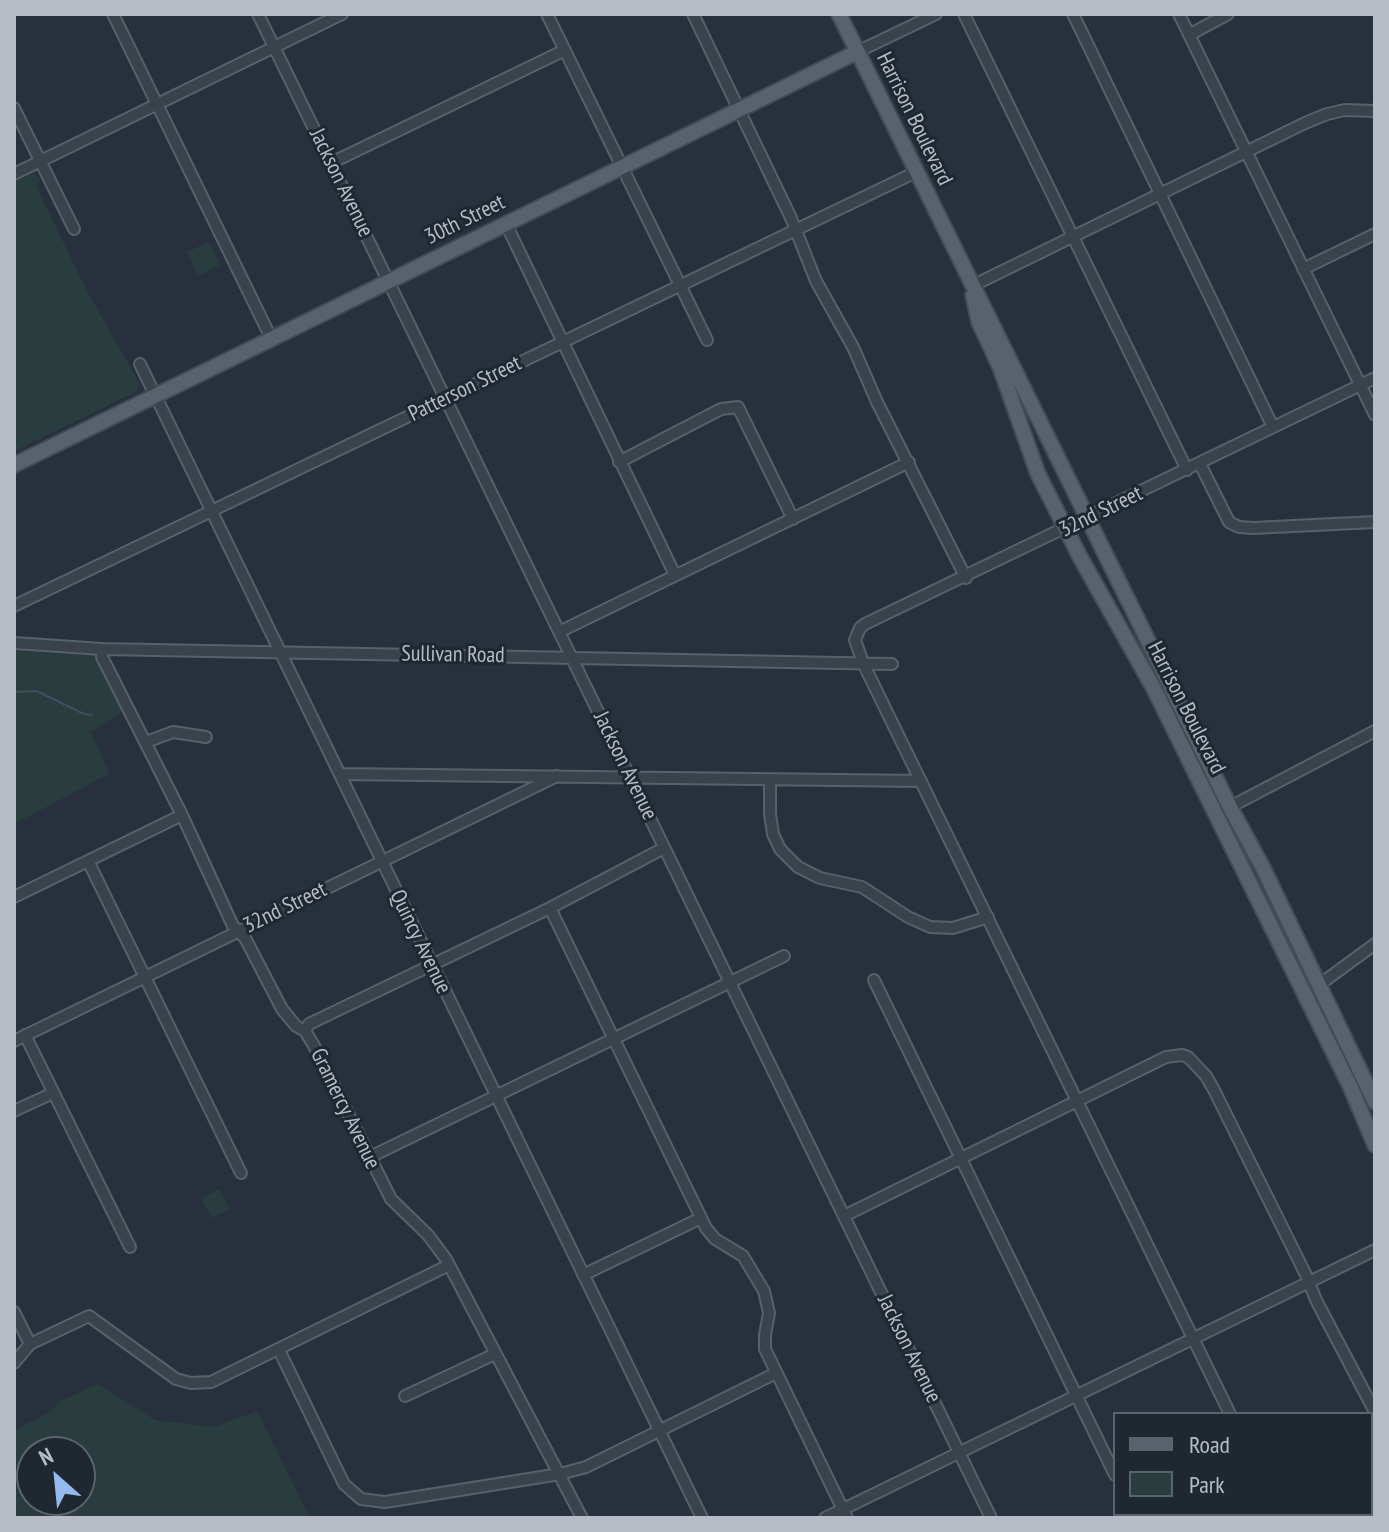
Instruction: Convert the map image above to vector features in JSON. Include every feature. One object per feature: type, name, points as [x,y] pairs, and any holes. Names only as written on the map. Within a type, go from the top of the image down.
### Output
[{"type":"main road","name":"Harrison Boulevard","points":[[839,14],[1375,1102]]},
{"type":"main road","name":"30th Street","points":[[14,465],[857,52]]},
{"type":"main road","name":"Harrison Boulevard","points":[[972,286],[979,322],[1000,367],[1038,474],[1065,529],[1149,679],[1348,1083],[1375,1145]]},
{"type":"street","points":[[113,14],[272,340]]},
{"type":"street","name":"Jackson Avenue","points":[[258,14],[991,1518]]},
{"type":"street","points":[[14,174],[342,14]]},
{"type":"street","points":[[547,14],[707,340]]},
{"type":"street","points":[[693,14],[796,229],[816,281],[853,347],[877,402],[966,578]]},
{"type":"street","name":"30th Street","points":[[857,52],[936,14]]},
{"type":"street","points":[[964,14],[1187,470]]},
{"type":"street","points":[[1073,14],[1273,427]]},
{"type":"street","points":[[1179,14],[1375,415]]},
{"type":"street","points":[[1189,35],[1228,14]]},
{"type":"street","points":[[331,163],[565,50]]},
{"type":"street","points":[[14,108],[74,229]]},
{"type":"street","points":[[972,286],[1327,114],[1345,110],[1375,111]]},
{"type":"street","name":"Patterson Street","points":[[14,606],[916,172]]},
{"type":"street","points":[[506,224],[675,575]]},
{"type":"street","points":[[1303,269],[1375,234]]},
{"type":"street","name":"Quincy Avenue","points":[[140,364],[702,1518]]},
{"type":"street","name":"32nd Street","points":[[863,663],[855,640],[860,628],[1375,378]]},
{"type":"street","points":[[619,462],[721,409],[738,407],[793,519]]},
{"type":"street","points":[[559,632],[909,462]]},
{"type":"street","points":[[1200,464],[1229,522],[1239,527],[1375,522]]},
{"type":"street","name":"Sullivan Road","points":[[14,643],[102,649],[892,664]]},
{"type":"street","name":"Gramercy Avenue","points":[[102,649],[102,657],[182,815],[233,926],[245,938],[282,1009],[296,1026],[305,1031],[391,1199],[428,1235],[449,1265],[582,1518]]},
{"type":"street","points":[[863,663],[1229,1412]]},
{"type":"street","points":[[1230,807],[1375,731]]},
{"type":"street","points":[[146,742],[173,732],[206,737]]},
{"type":"street","points":[[340,774],[921,781]]},
{"type":"street","name":"32nd Street","points":[[14,1041],[557,776]]},
{"type":"street","points":[[770,780],[773,834],[780,849],[798,867],[820,878],[862,887],[908,917],[930,927],[953,928],[988,917]]},
{"type":"street","points":[[14,897],[182,815]]},
{"type":"street","points":[[305,1031],[309,1024],[550,908],[664,848]]},
{"type":"street","points":[[88,861],[241,1173]]},
{"type":"street","points":[[550,908],[701,1218],[715,1239],[749,1262],[764,1291],[769,1313],[764,1342],[844,1514]]},
{"type":"street","points":[[1319,985],[1375,944]]},
{"type":"street","points":[[368,1158],[784,956]]},
{"type":"street","points":[[874,980],[1113,1471]]},
{"type":"street","points":[[25,1035],[130,1247]]},
{"type":"street","points":[[844,1216],[1166,1057],[1188,1057],[1214,1090],[1375,1412]]},
{"type":"street","points":[[14,1111],[53,1093]]},
{"type":"street","points":[[583,1275],[701,1218]]},
{"type":"street","points":[[825,1518],[844,1514],[959,1452],[1375,1250]]},
{"type":"street","points":[[14,1363],[30,1344],[89,1316],[183,1382],[211,1382],[449,1265]]},
{"type":"street","points":[[14,1312],[30,1344]]},
{"type":"street","points":[[279,1350],[344,1484],[361,1499],[385,1502],[560,1474],[586,1467],[776,1373]]},
{"type":"street","points":[[405,1396],[495,1354]]},
{"type":"green space","points":[[35,173],[40,180],[36,186],[87,291],[140,384],[136,392],[14,451],[14,182]]},
{"type":"green space","points":[[209,242],[220,265],[198,276],[187,252]]},
{"type":"green space","points":[[14,651],[94,655],[123,711],[91,732],[109,774],[14,824]]},
{"type":"green space","points":[[219,1189],[230,1209],[212,1218],[201,1198]]},
{"type":"green space","points":[[98,1384],[155,1420],[213,1427],[257,1411],[310,1518],[14,1518],[14,1430],[50,1412],[60,1401]]},
{"type":"waterway","points":[[17,692],[37,691],[92,715]]}]
